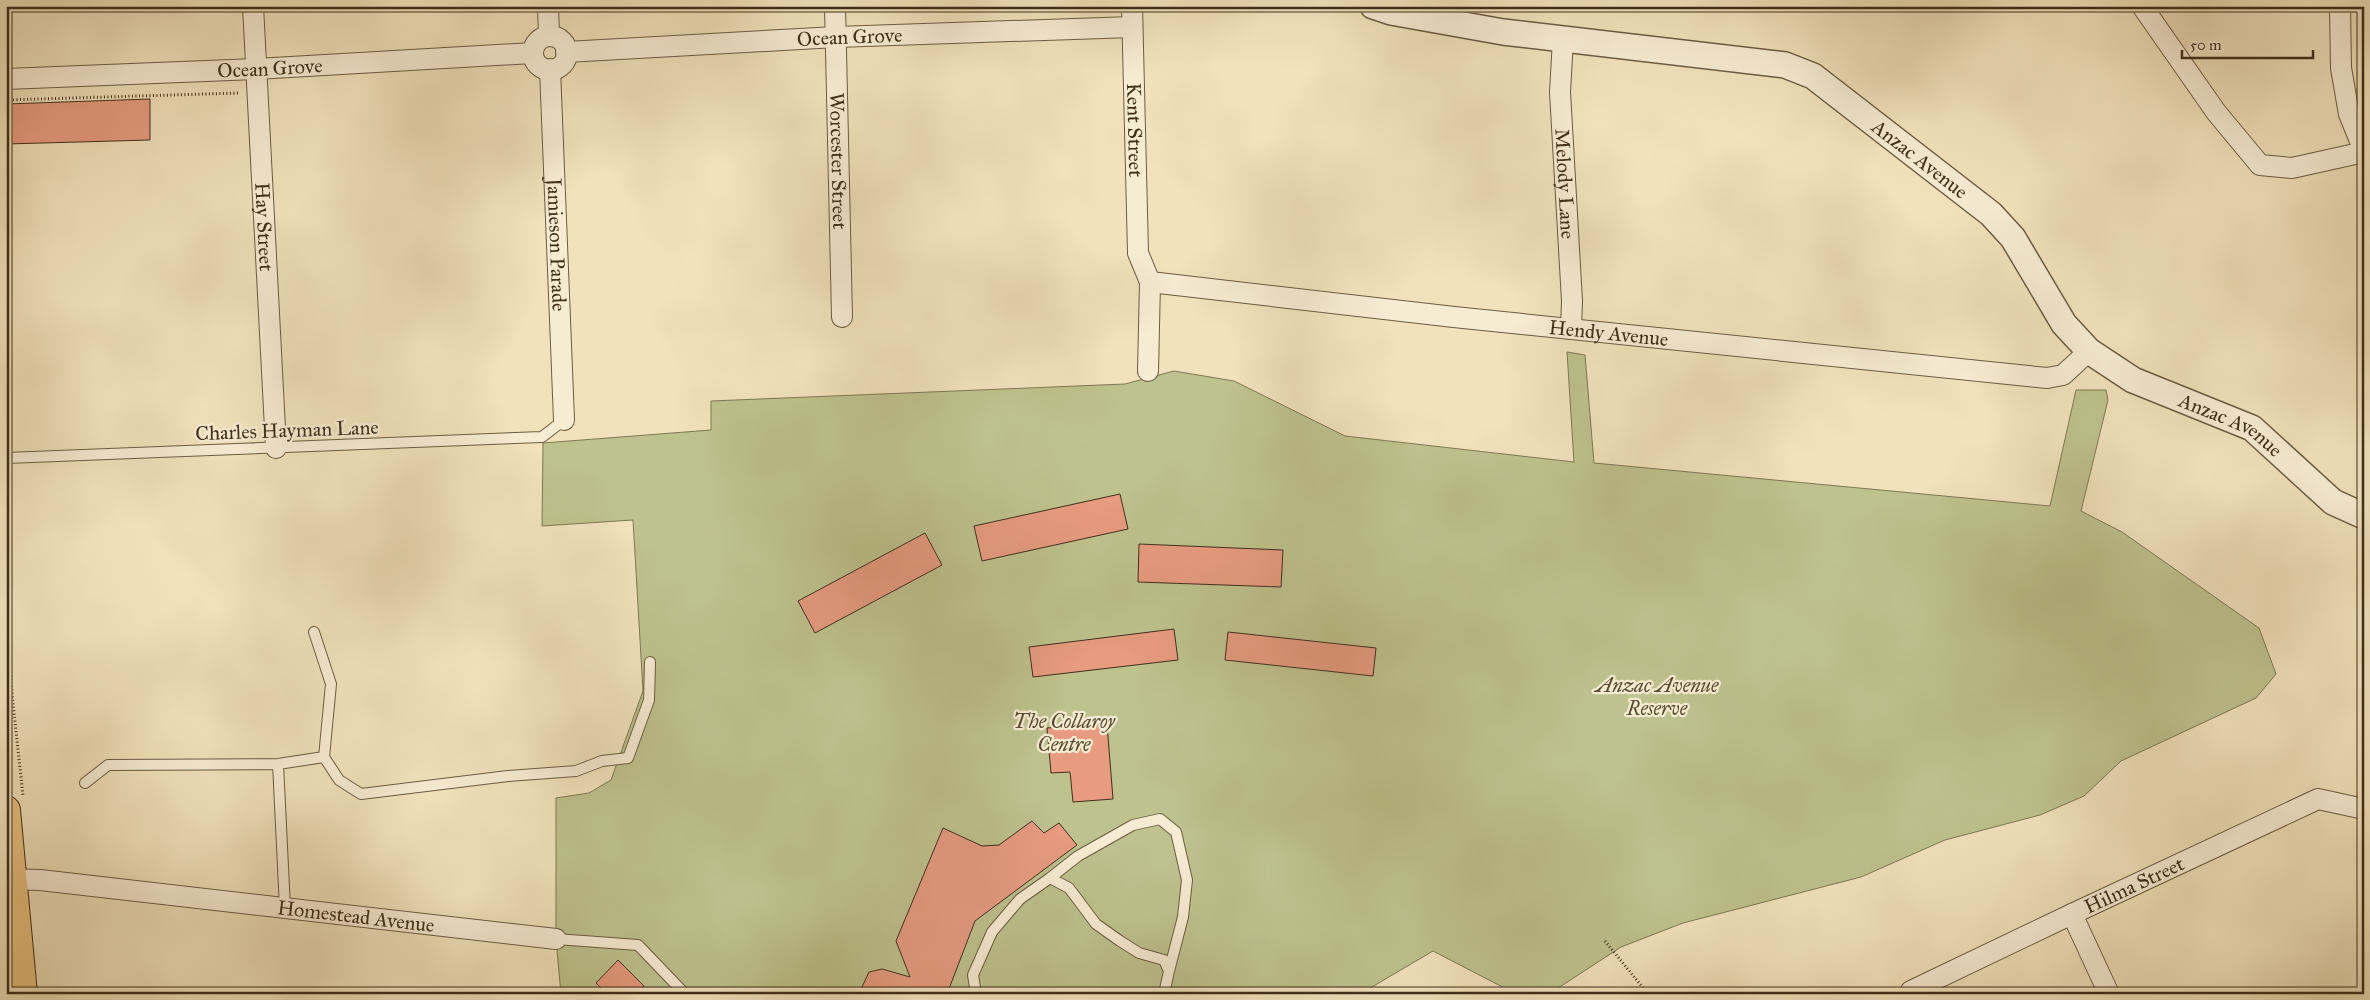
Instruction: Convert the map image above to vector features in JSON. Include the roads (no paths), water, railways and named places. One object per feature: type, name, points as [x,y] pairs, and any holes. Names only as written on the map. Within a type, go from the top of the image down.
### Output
[{"type":"highway","points":[[15,804],[10,879],[23,994]]},
{"type":"street","name":"Hay Street","points":[[253,6],[276,448]]},
{"type":"street","points":[[548,6],[549,36]]},
{"type":"street","name":"Worcester Street","points":[[835,6],[842,317]]},
{"type":"street","name":"Kent Street","points":[[1132,6],[1138,253],[1150,282]]},
{"type":"street","name":"Anzac Avenue","points":[[1372,6],[1391,12],[1503,32],[1785,65],[1813,76],[1991,214],[2013,238],[2064,324],[2089,351],[2133,380],[2252,428],[2333,502],[2364,516]]},
{"type":"street","points":[[2142,6],[2216,112],[2260,165],[2292,168],[2364,152],[2349,114],[2340,68],[2340,6]]},
{"type":"street","name":"Ocean Grove","points":[[566,52],[836,37],[1132,27]]},
{"type":"street","points":[[549,36],[561,40],[566,52],[562,64],[550,69],[538,65],[533,53],[537,41],[549,36]]},
{"type":"street","name":"Melody Lane","points":[[1563,39],[1560,92],[1572,300],[1570,329]]},
{"type":"street","name":"Ocean Grove","points":[[6,79],[256,69],[533,53]]},
{"type":"street","name":"Jamieson Parade","points":[[550,69],[564,420]]},
{"type":"street","points":[[1148,371],[1150,282]]},
{"type":"street","name":"Hendy Avenue","points":[[1150,282],[1570,329],[2047,378],[2062,375],[2089,351]]},
{"type":"street","name":"Hilma Street","points":[[1907,993],[2318,799],[2364,809]]},
{"type":"street","name":"Homestead Avenue","points":[[10,879],[40,880],[556,938]]},
{"type":"street","points":[[2072,914],[2109,994]]},
{"type":"lane","name":"Charles Hayman Lane","points":[[6,458],[542,437],[564,420]]},
{"type":"lane","points":[[314,632],[331,684],[324,757],[339,780],[361,794],[508,776],[576,771],[602,761],[628,758],[649,700],[650,662]]},
{"type":"lane","points":[[84,783],[108,765],[278,764],[324,757]]},
{"type":"lane","points":[[278,764],[285,908]]},
{"type":"lane","points":[[976,994],[973,975],[992,932],[1020,899],[1078,856],[1133,825],[1160,819],[1176,832],[1187,880],[1183,917],[1164,994]]},
{"type":"lane","points":[[1050,878],[1069,888],[1096,924],[1139,953],[1164,960],[1169,971]]},
{"type":"lane","name":"Homestead Avenue","points":[[556,938],[638,944],[685,994]]},
{"type":"park label","name":"Anzac Avenue Reserve","points":[[1657,696]]},
{"type":"park label","name":"The Collaroy Centre","points":[[1064,732]]}]
